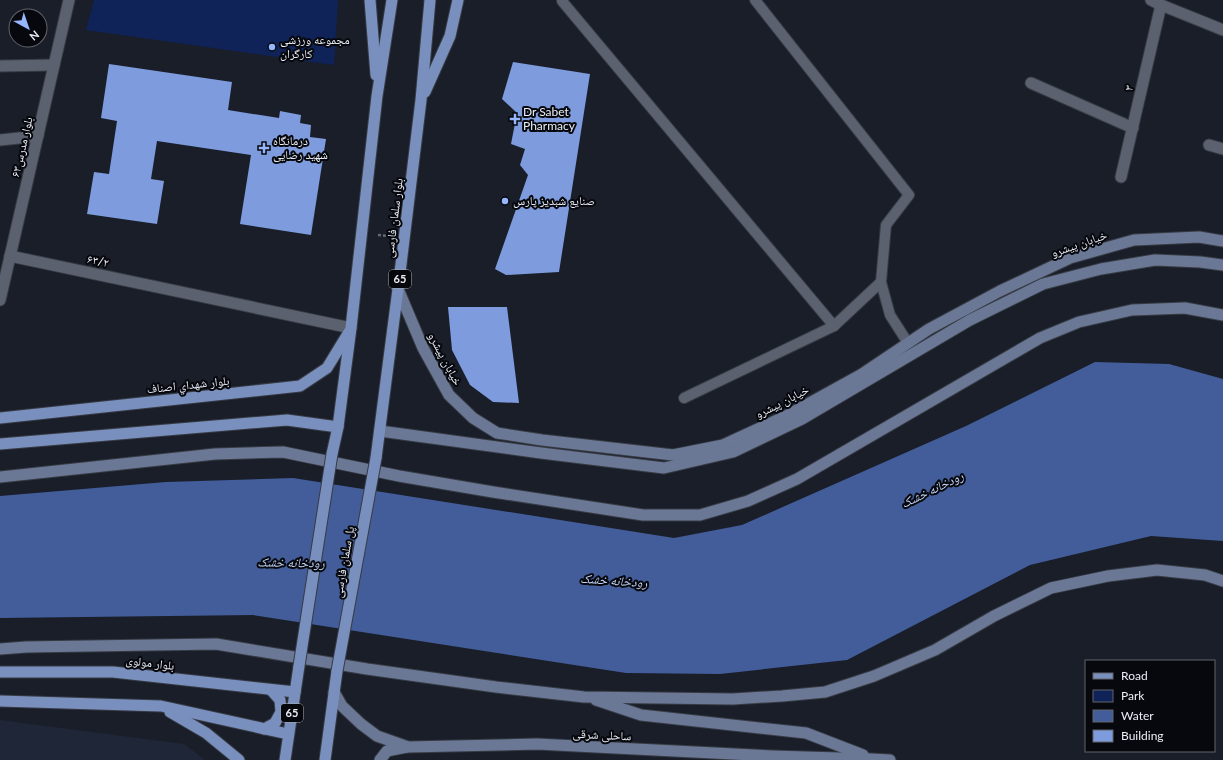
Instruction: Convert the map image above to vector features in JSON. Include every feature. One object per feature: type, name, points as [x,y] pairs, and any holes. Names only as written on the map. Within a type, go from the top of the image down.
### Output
[{"type":"main road","name":"65","points":[[284,760],[332,454],[338,427],[378,96],[370,0]]},
{"type":"main road","points":[[378,96],[392,0]]},
{"type":"main road","name":"بلوار سلمان فارسی","points":[[376,458],[405,238],[421,100],[430,0]]},
{"type":"main road","name":"بلوار سلمان فارسی","points":[[421,100],[450,36],[458,0]]},
{"type":"main road","name":"خیابان پیشرو","points":[[398,289],[423,348],[449,396],[473,418],[497,432],[542,440],[673,455],[723,445],[786,416],[862,374],[929,329],[1000,291],[1070,258],[1134,240],[1199,237],[1223,241]]},
{"type":"main road","name":"خیابان پیشرو","points":[[380,430],[541,454],[664,468],[733,452],[802,419],[970,320],[1043,284],[1101,269],[1155,260],[1200,262],[1223,265]]},
{"type":"main road","points":[[0,477],[215,454],[284,452],[407,477],[621,512],[643,515],[700,515],[748,501],[796,479],[1040,338],[1079,322],[1132,310],[1184,308],[1223,315]]},
{"type":"main road","name":"بلوار شهداي اصناف","points":[[0,418],[300,386],[328,368],[351,328]]},
{"type":"main road","points":[[0,444],[287,420],[338,427]]},
{"type":"main road","name":"پل سلمان فارسی","points":[[334,692],[376,458]]},
{"type":"main road","points":[[0,649],[26,647],[216,644],[375,670],[496,687],[584,696],[733,699],[825,692],[874,676],[935,650],[994,616],[1051,588],[1108,576],[1156,570],[1205,575],[1223,581]]},
{"type":"main road","name":"بلوار مولوی","points":[[0,672],[113,672],[295,692]]},
{"type":"main road","points":[[264,729],[275,723],[281,712],[280,700],[272,690]]},
{"type":"main road","name":"65","points":[[325,760],[334,692]]},
{"type":"main road","name":"ساحلی شرقی","points":[[334,692],[342,706],[377,736],[408,747],[537,744],[772,756],[871,758],[890,760]]},
{"type":"main road","points":[[584,696],[641,715],[806,733],[871,758]]},
{"type":"main road","points":[[0,702],[161,706],[288,734]]},
{"type":"main road","points":[[161,706],[206,733],[238,760]]},
{"type":"main road","points":[[380,760],[387,751],[408,747]]},
{"type":"street","name":"بلوار مدرس۶۳","points":[[0,300],[2,284],[10,256],[69,0]]},
{"type":"street","points":[[1156,3],[1223,30]]},
{"type":"street","name":"۳","points":[[1121,176],[1132,128],[1156,3]]},
{"type":"street","points":[[0,66],[54,64]]},
{"type":"street","points":[[1031,83],[1132,128]]},
{"type":"street","points":[[0,140],[38,136]]},
{"type":"street","points":[[1209,145],[1223,149]]},
{"type":"street","name":"۶۳/۲","points":[[10,256],[351,328]]},
{"type":"lane","points":[[755,0],[909,195],[886,225],[881,282],[890,315],[908,343]]},
{"type":"lane","points":[[562,1],[834,326]]},
{"type":"lane","points":[[684,398],[834,326],[881,282]]},
{"type":"path","points":[[362,232],[405,238]]},
{"type":"shaded area","points":[[0,720],[184,744],[205,760],[0,760]]},
{"type":"green space","name":"مجموعه ورزشی کارگران","points":[[94,0],[338,0],[334,65],[86,30]]},
{"type":"water","name":"رودخانه خشک","points":[[1095,362],[1169,364],[1223,379],[1223,541],[1151,536],[1030,565],[847,660],[720,674],[626,673],[253,615],[0,618],[0,496],[166,482],[293,478],[674,538],[742,525],[966,426]]},
{"type":"building","points":[[513,62],[590,74],[559,272],[506,275],[495,269],[528,175],[520,165],[525,149],[511,144],[517,113],[502,99]]},
{"type":"building","name":"درمانگاه شهید رضایی","points":[[109,64],[232,82],[228,110],[279,118],[280,111],[301,115],[300,123],[311,125],[310,137],[326,139],[311,235],[240,224],[251,155],[157,141],[151,179],[164,181],[157,224],[87,214],[94,172],[109,174],[117,121],[101,118]]},
{"type":"building","points":[[448,307],[507,307],[519,403],[493,402],[470,385],[452,350]]},
{"type":"place","name":"مجموعه ورزشی کارگران","points":[[272,47]]},
{"type":"place","name":"Dr Sabet Pharmacy","points":[[515,119]]},
{"type":"place","name":"درمانگاه شهید رضایی","points":[[264,148]]},
{"type":"place","name":"صنایع شبدیز پارس","points":[[505,201]]}]
